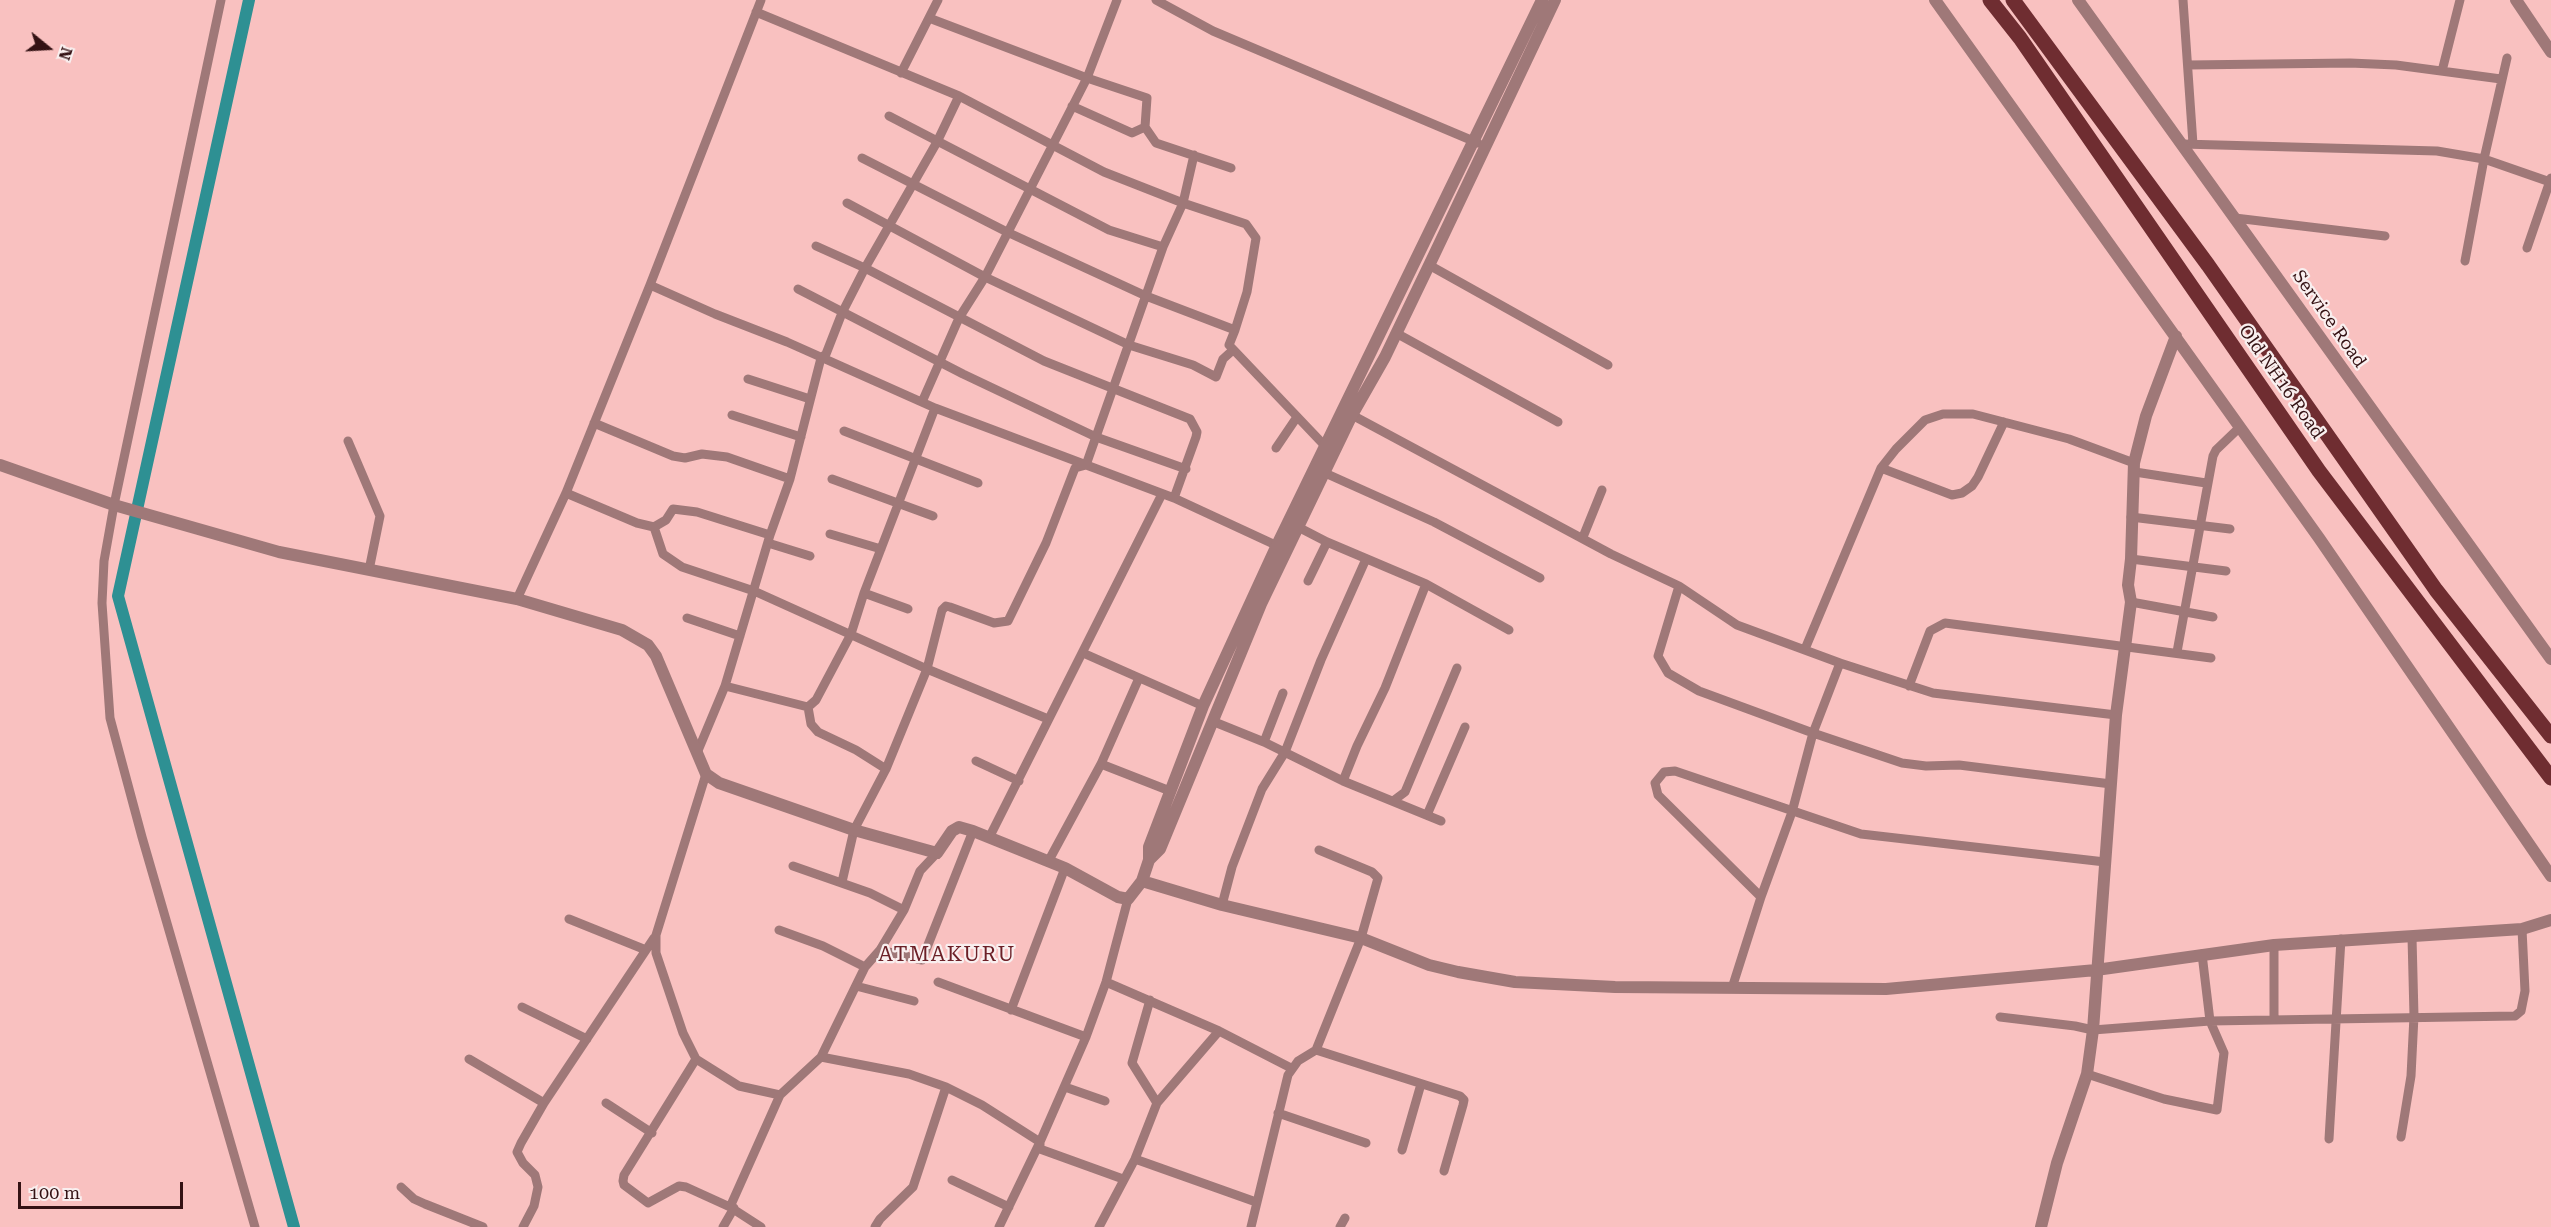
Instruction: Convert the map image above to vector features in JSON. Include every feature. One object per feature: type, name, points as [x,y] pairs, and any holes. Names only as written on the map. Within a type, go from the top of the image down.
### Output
[{"type":"main road","name":"Old NH16 Road","points":[[1990,0],[2020,38],[2319,471],[2551,778]]},
{"type":"main road","name":"Old NH16 Road","points":[[2013,0],[2208,265],[2436,590],[2551,736]]},
{"type":"street","points":[[221,0],[120,507],[104,561],[102,603],[110,718],[142,837],[255,1227]]},
{"type":"street","points":[[517,599],[566,493],[651,285],[761,0]]},
{"type":"street","points":[[901,73],[938,0]]},
{"type":"street","points":[[922,402],[959,318],[985,277],[1087,78],[1117,0]]},
{"type":"street","points":[[1156,0],[1214,31],[1485,147]]},
{"type":"street","points":[[1149,860],[1160,849],[1282,548],[1326,447],[1542,0]]},
{"type":"street","points":[[999,1227],[1040,1142],[1086,1037],[1106,982],[1128,899],[1142,881],[1149,860],[1149,847],[1203,706],[1282,548],[1298,527],[1352,415],[1396,333],[1555,0]]},
{"type":"street","points":[[1935,0],[2240,427],[2551,876]]},
{"type":"street","name":"Service Road","points":[[2078,0],[2187,144],[2235,218],[2551,659]]},
{"type":"street","points":[[2183,0],[2188,65],[2187,144],[2438,151],[2484,159],[2550,180],[2527,248]]},
{"type":"street","points":[[2442,71],[2460,0]]},
{"type":"street","points":[[2516,0],[2551,52]]},
{"type":"street","points":[[756,12],[959,96],[1104,172],[1183,203],[1246,224],[1256,238],[1247,292],[1229,345],[1326,447]]},
{"type":"street","points":[[929,18],[1087,78],[1147,98],[1145,127],[1156,143],[1231,168]]},
{"type":"street","points":[[2465,261],[2484,159],[2507,58]]},
{"type":"street","points":[[2188,65],[2350,63],[2396,65],[2501,79]]},
{"type":"street","points":[[697,753],[725,686],[769,539],[790,479],[821,358],[826,354],[842,312],[865,268],[890,227],[959,96]]},
{"type":"street","points":[[1072,106],[1132,133],[1145,127]]},
{"type":"street","points":[[889,116],[1109,230],[1163,247]]},
{"type":"street","points":[[1086,465],[1163,247],[1183,203],[1194,155]]},
{"type":"street","points":[[862,158],[1007,232],[1146,296],[1235,330]]},
{"type":"street","points":[[847,203],[985,277],[1129,345],[1193,365],[1216,377],[1223,359],[1233,350]]},
{"type":"street","points":[[2235,218],[2385,236]]},
{"type":"street","points":[[816,246],[865,268],[1044,361],[1190,419],[1197,432],[1174,498]]},
{"type":"street","points":[[1429,265],[1608,365]]},
{"type":"street","points":[[651,285],[934,408],[1174,498],[1282,548]]},
{"type":"street","points":[[798,289],[1096,437],[1186,469]]},
{"type":"street","points":[[1396,333],[1558,422]]},
{"type":"street","points":[[2041,1227],[2057,1163],[2086,1074],[2093,1030],[2116,715],[2131,602],[2128,585],[2135,468],[2146,416],[2176,336]]},
{"type":"street","points":[[748,379],[810,399]]},
{"type":"street","points":[[808,706],[816,699],[851,634],[864,593],[934,408]]},
{"type":"street","points":[[1805,649],[1881,468],[1896,449],[1918,428],[1935,416],[1973,414],[2069,439],[2135,468],[2206,483]]},
{"type":"street","points":[[732,415],[801,437]]},
{"type":"street","points":[[1352,415],[1611,554],[1679,586],[1737,625],[1909,686],[1954,696],[2116,715]]},
{"type":"street","points":[[1276,448],[1297,417]]},
{"type":"street","points":[[1881,468],[1952,495],[1962,493],[1972,486],[1978,477],[2004,422]]},
{"type":"street","points":[[594,423],[673,456],[685,458],[702,454],[727,457],[790,479]]},
{"type":"street","points":[[2177,652],[2194,567],[2206,483],[2216,450],[2240,427]]},
{"type":"street","points":[[844,431],[978,483]]},
{"type":"street","points":[[348,441],[380,516],[369,570]]},
{"type":"street","points":[[0,465],[120,507],[279,552],[517,599],[622,630],[648,645],[656,656],[706,774],[719,783],[854,830],[937,853]]},
{"type":"street","points":[[842,882],[854,830],[886,769],[927,669],[942,610],[946,606],[994,623],[1008,621],[1046,543],[1076,468],[1086,465]]},
{"type":"street","points":[[1325,473],[1434,522],[1540,578]]},
{"type":"street","points":[[832,479],[933,516]]},
{"type":"street","points":[[1583,537],[1602,490]]},
{"type":"street","points":[[566,493],[627,520],[654,527],[666,520],[673,509],[697,512],[810,555]]},
{"type":"street","points":[[990,836],[1162,494]]},
{"type":"street","points":[[2131,517],[2230,529]]},
{"type":"street","points":[[654,527],[663,554],[682,567],[754,591],[927,669],[1048,719]]},
{"type":"street","points":[[1298,527],[1327,542],[1426,584],[1509,630]]},
{"type":"street","points":[[830,534],[881,549]]},
{"type":"street","points":[[1308,580],[1327,542]]},
{"type":"street","points":[[1222,905],[1232,867],[1262,789],[1285,752],[1321,660],[1366,559]]},
{"type":"street","points":[[2131,560],[2226,571]]},
{"type":"street","points":[[1343,781],[1356,746],[1385,688],[1426,584]]},
{"type":"street","points":[[1679,586],[1658,656],[1668,673],[1699,691],[1902,763],[1926,766],[1959,765],[2111,784]]},
{"type":"street","points":[[864,593],[908,609]]},
{"type":"street","points":[[2131,602],[2213,617]]},
{"type":"street","points":[[687,618],[740,636]]},
{"type":"street","points":[[1909,686],[1930,631],[1945,623],[2211,658]]},
{"type":"street","points":[[1083,653],[1203,706]]},
{"type":"street","points":[[1732,988],[1761,897],[1792,812],[1813,733],[1840,663]]},
{"type":"street","points":[[1393,801],[1405,792],[1457,668]]},
{"type":"street","points":[[1048,862],[1101,764],[1140,678]]},
{"type":"street","points":[[725,686],[808,706]]},
{"type":"street","points":[[1264,741],[1283,693]]},
{"type":"street","points":[[808,706],[811,724],[818,732],[856,750],[886,769]]},
{"type":"street","points":[[1212,721],[1264,741],[1343,781],[1441,821]]},
{"type":"street","points":[[1427,815],[1465,727]]},
{"type":"street","points":[[976,761],[1018,781]]},
{"type":"street","points":[[1101,764],[1170,791]]},
{"type":"street","points":[[1761,897],[1658,795],[1655,783],[1664,772],[1676,771],[1861,834],[2105,862]]},
{"type":"street","points":[[523,1227],[534,1206],[538,1186],[535,1175],[523,1163],[517,1152],[544,1103],[656,935],[706,774]]},
{"type":"street","points":[[723,1227],[780,1095],[821,1057],[865,967],[880,950],[904,910],[920,871],[937,853],[952,831],[958,827],[990,836],[1065,868],[1118,897],[1128,899]]},
{"type":"street","points":[[880,950],[922,960],[973,831]]},
{"type":"street","points":[[1251,1227],[1278,1113],[1292,1068],[1298,1061],[1316,1050],[1361,938],[1378,878],[1372,872],[1319,850]]},
{"type":"street","points":[[793,866],[842,882],[904,910]]},
{"type":"street","points":[[1011,1010],[1065,868]]},
{"type":"street","points":[[1142,881],[1222,905],[1361,938],[1429,965],[1515,982],[1576,986],[1886,989],[2096,970],[2274,945],[2522,929],[2551,920]]},
{"type":"street","points":[[569,919],[646,950]]},
{"type":"street","points":[[2000,1017],[2093,1030],[2210,1021],[2338,1017],[2515,1016],[2521,1011],[2525,992],[2522,929]]},
{"type":"street","points":[[779,930],[823,946],[865,967]]},
{"type":"street","points":[[656,935],[656,953],[683,1033],[696,1059],[739,1086],[780,1095]]},
{"type":"street","points":[[2402,1137],[2411,1076],[2414,1016],[2412,937]]},
{"type":"street","points":[[2329,1138],[2341,939]]},
{"type":"street","points":[[2274,945],[2274,1019]]},
{"type":"street","points":[[2086,1074],[2164,1099],[2217,1110],[2224,1053],[2210,1021],[2202,954]]},
{"type":"street","points":[[938,982],[1086,1037]]},
{"type":"street","points":[[1106,982],[1219,1031],[1292,1068]]},
{"type":"street","points":[[856,986],[914,1001]]},
{"type":"street","points":[[1150,1000],[1132,1063],[1157,1103]]},
{"type":"street","points":[[522,1007],[587,1039]]},
{"type":"street","points":[[1099,1227],[1135,1159],[1157,1103],[1219,1031]]},
{"type":"street","points":[[1316,1050],[1460,1096],[1464,1100],[1444,1171]]},
{"type":"street","points":[[821,1057],[909,1074],[946,1088],[982,1105],[1040,1142]]},
{"type":"street","points":[[469,1059],[544,1103]]},
{"type":"street","points":[[696,1059],[624,1175],[624,1185],[648,1203],[679,1186],[686,1187],[732,1208],[761,1227]]},
{"type":"street","points":[[1402,1150],[1421,1084]]},
{"type":"street","points":[[1065,1087],[1105,1101]]},
{"type":"street","points":[[875,1227],[913,1186],[946,1088]]},
{"type":"street","points":[[606,1103],[651,1133]]},
{"type":"street","points":[[1278,1113],[1366,1143]]},
{"type":"street","points":[[1040,1142],[1040,1149],[1123,1179]]},
{"type":"street","points":[[1135,1159],[1256,1202]]},
{"type":"street","points":[[952,1180],[1009,1207]]},
{"type":"street","points":[[401,1187],[414,1199],[483,1227]]},
{"type":"waterway","points":[[249,0],[118,596],[294,1227]]},
{"type":"district","name":"ATMAKURU","points":[[947,955]]}]
